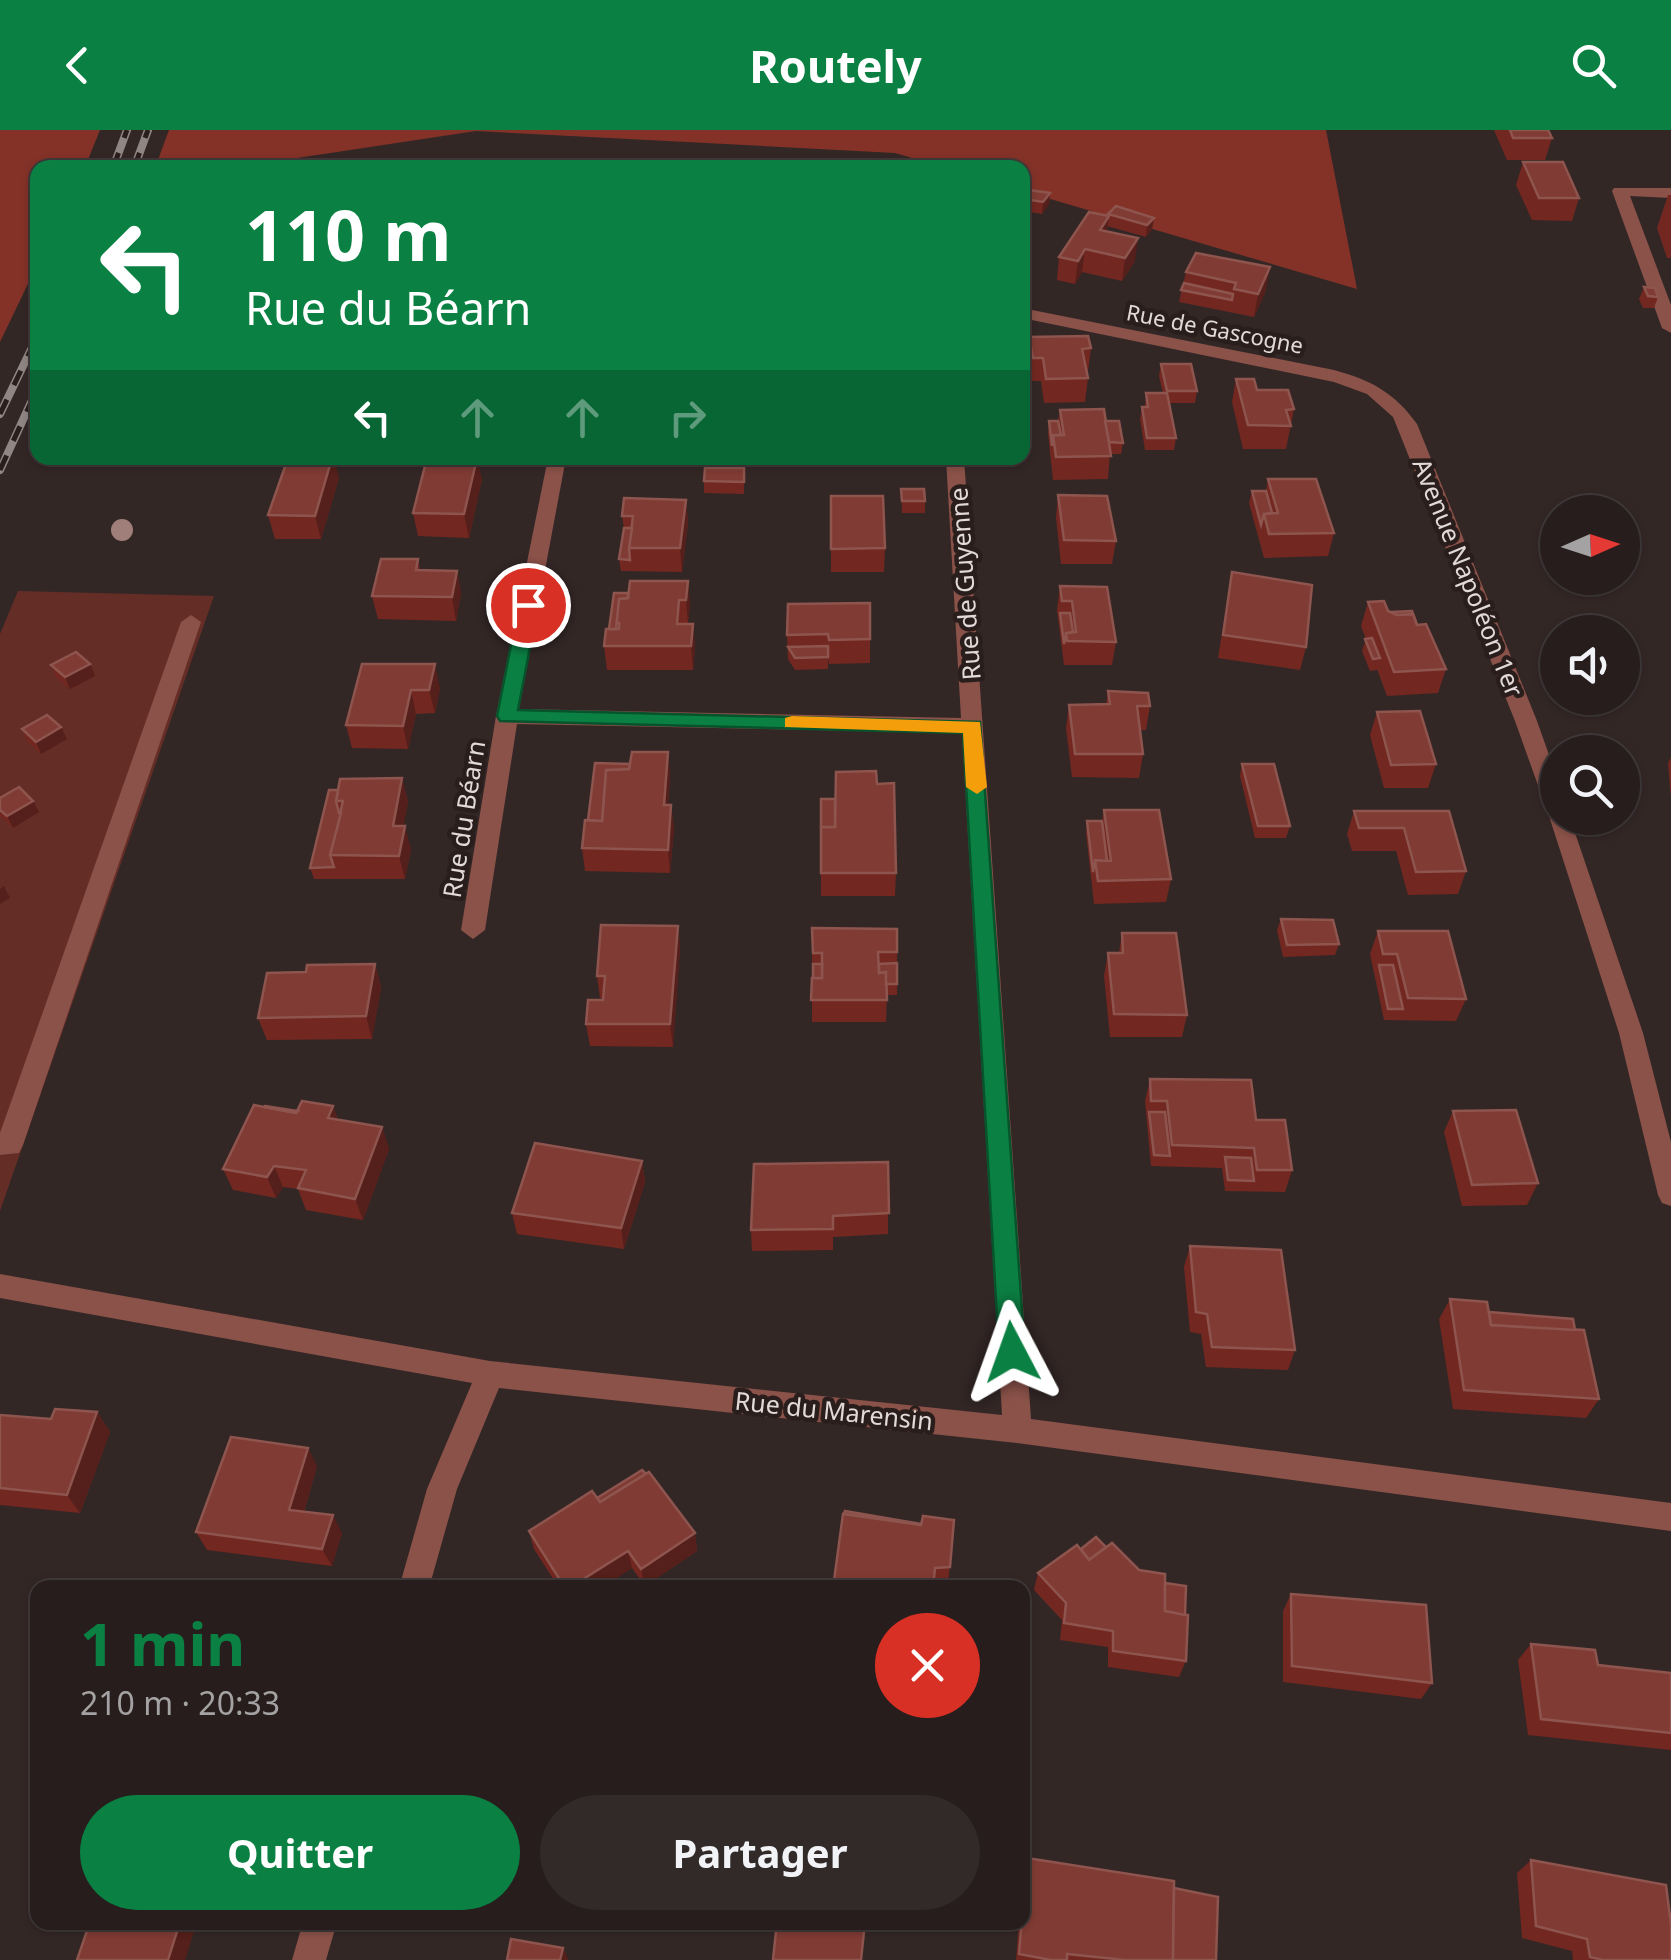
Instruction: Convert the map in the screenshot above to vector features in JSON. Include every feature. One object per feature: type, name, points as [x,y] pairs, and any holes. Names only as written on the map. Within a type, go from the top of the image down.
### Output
[{"type":"street","points":[[1671,193],[1620,191],[1664,291],[1671,328]]},
{"type":"street","name":"Rue de Gascogne","points":[[1030,315],[1328,374],[1370,386],[1394,401]]},
{"type":"street","name":"Avenue Napoléon 1er","points":[[1394,401],[1408,424],[1540,763]]},
{"type":"street","name":"Rue du Béarn","points":[[473,930],[507,716],[555,465]]},
{"type":"street","name":"Rue de Guyenne","points":[[955,465],[1016,1430]]},
{"type":"street","points":[[0,1144],[10,1144],[191,622]]},
{"type":"street","name":"Rue du Béarn","points":[[507,716],[973,726]]},
{"type":"street","name":"Avenue Napoléon 1er","points":[[1564,835],[1660,1103],[1671,1195]]},
{"type":"street","name":"Rue du Marensin","points":[[0,1286],[490,1374],[1016,1430],[1671,1517]]},
{"type":"street","points":[[416,1580],[442,1489],[490,1374]]},
{"type":"street","points":[[309,1960],[318,1930]]},
{"type":"shaded area","points":[[0,130],[100,130],[88,160],[30,160],[30,280],[0,342]]},
{"type":"shaded area","points":[[169,130],[1326,130],[1357,289],[1030,193],[1030,160],[919,160],[895,153],[476,131],[283,160],[158,160]]},
{"type":"shaded area","points":[[18,591],[214,596],[0,1211],[0,634]]},
{"type":"building","points":[[1510,130],[1548,130],[1552,138],[1513,138]]},
{"type":"building","points":[[1523,162],[1563,162],[1579,198],[1539,198]]},
{"type":"building","points":[[1030,190],[1050,193],[1043,202],[1031,200]]},
{"type":"building","points":[[1116,206],[1154,218],[1147,225],[1108,214]]},
{"type":"building","points":[[1089,212],[1109,216],[1100,230],[1138,238],[1125,258],[1085,249],[1078,261],[1059,257]]},
{"type":"building","points":[[1196,253],[1270,267],[1258,294],[1234,289],[1236,283],[1186,272]]},
{"type":"building","points":[[1184,283],[1233,294],[1232,300],[1181,290]]},
{"type":"building","points":[[1644,287],[1655,288],[1658,297],[1648,296]]},
{"type":"building","points":[[1088,336],[1091,348],[1082,349],[1088,378],[1046,379],[1043,358],[1033,358],[1030,337]]},
{"type":"building","points":[[1161,364],[1191,364],[1197,391],[1167,391]]},
{"type":"building","points":[[1236,379],[1254,379],[1257,390],[1288,390],[1294,409],[1286,410],[1291,426],[1248,425]]},
{"type":"building","points":[[1146,393],[1167,393],[1176,438],[1147,438],[1142,407],[1148,407]]},
{"type":"building","points":[[1104,409],[1111,456],[1056,457],[1053,435],[1064,435],[1060,410]]},
{"type":"building","points":[[1049,421],[1058,421],[1061,435],[1053,435],[1052,446]]},
{"type":"building","points":[[1105,421],[1119,421],[1123,443],[1109,442]]},
{"type":"building","points":[[286,465],[330,465],[315,516],[268,515]]},
{"type":"building","points":[[425,465],[475,465],[464,514],[413,513]]},
{"type":"building","points":[[705,468],[744,468],[744,482],[704,481]]},
{"type":"building","points":[[1268,479],[1316,479],[1334,533],[1269,534],[1264,514],[1278,513]]},
{"type":"building","points":[[901,489],[924,489],[925,501],[902,501]]},
{"type":"building","points":[[1252,491],[1266,491],[1272,513],[1264,514],[1261,525]]},
{"type":"building","points":[[1058,495],[1107,496],[1116,541],[1064,540]]},
{"type":"building","points":[[831,496],[883,496],[885,548],[831,549]]},
{"type":"building","points":[[624,498],[686,500],[680,548],[629,548],[633,516],[622,516]]},
{"type":"building","points":[[624,528],[632,528],[630,560],[619,559]]},
{"type":"building","points":[[381,559],[418,559],[416,570],[457,571],[452,597],[372,596]]},
{"type":"building","points":[[1232,572],[1312,585],[1306,647],[1223,635]]},
{"type":"building","points":[[630,581],[688,581],[686,600],[679,600],[677,624],[693,624],[691,646],[604,646],[606,629],[619,629],[619,623],[615,623],[619,599],[628,598]]},
{"type":"building","points":[[1060,586],[1107,587],[1116,642],[1067,641],[1066,633],[1076,632],[1072,601],[1062,601]]},
{"type":"building","points":[[614,593],[628,593],[628,598],[619,599],[616,629],[609,629]]},
{"type":"building","points":[[1384,601],[1388,611],[1413,614],[1417,625],[1426,624],[1446,669],[1394,672],[1368,602]]},
{"type":"building","points":[[870,603],[870,639],[787,635],[788,604]]},
{"type":"building","points":[[1060,613],[1070,613],[1073,632],[1066,633],[1064,644]]},
{"type":"building","points":[[1372,638],[1380,658],[1373,659],[1365,639]]},
{"type":"building","points":[[828,646],[828,657],[795,658],[788,647]]},
{"type":"building","points":[[76,652],[90,664],[65,677],[51,665]]},
{"type":"building","points":[[362,664],[435,664],[429,690],[411,690],[403,726],[346,725]]},
{"type":"building","points":[[1108,691],[1148,693],[1150,706],[1137,706],[1143,754],[1075,754],[1069,705],[1110,704]]},
{"type":"building","points":[[1420,711],[1436,764],[1391,765],[1377,712]]},
{"type":"building","points":[[47,715],[61,727],[36,742],[22,729]]},
{"type":"building","points":[[632,752],[668,752],[664,805],[671,805],[668,850],[582,848],[585,820],[602,821],[606,770],[629,769]]},
{"type":"building","points":[[595,763],[630,764],[629,769],[606,770],[602,821],[588,820]]},
{"type":"building","points":[[1242,764],[1274,764],[1290,826],[1258,826]]},
{"type":"building","points":[[876,771],[877,784],[894,783],[896,873],[821,873],[821,827],[835,827],[836,772]]},
{"type":"building","points":[[402,778],[393,826],[405,826],[399,856],[330,855],[343,801],[336,801],[340,779]]},
{"type":"building","points":[[19,787],[33,801],[7,816],[0,810],[0,798]]},
{"type":"building","points":[[329,790],[338,790],[336,801],[341,813],[330,855],[334,867],[310,868]]},
{"type":"building","points":[[821,799],[835,799],[835,827],[821,827]]},
{"type":"building","points":[[1104,810],[1159,810],[1171,879],[1098,881],[1095,860],[1111,861]]},
{"type":"building","points":[[1354,811],[1449,811],[1466,871],[1416,872],[1404,828],[1359,828]]},
{"type":"building","points":[[1087,821],[1102,821],[1107,861],[1095,860],[1093,872]]},
{"type":"building","points":[[1281,919],[1333,920],[1339,944],[1287,945]]},
{"type":"building","points":[[601,925],[678,926],[670,1024],[586,1024],[588,1000],[603,1000],[605,976],[597,976]]},
{"type":"building","points":[[812,928],[897,929],[897,952],[878,952],[879,973],[886,972],[887,1000],[811,1000],[812,978],[822,978],[822,953],[813,953]]},
{"type":"building","points":[[1378,931],[1448,931],[1466,999],[1408,998],[1397,954],[1383,954]]},
{"type":"building","points":[[1122,933],[1176,933],[1187,1015],[1114,1014],[1108,953],[1123,953]]},
{"type":"building","points":[[897,963],[897,984],[886,984],[886,972],[879,973],[879,964]]},
{"type":"building","points":[[375,964],[366,1016],[258,1018],[267,973],[306,972],[307,965]]},
{"type":"building","points":[[813,964],[822,964],[822,978],[813,978]]},
{"type":"building","points":[[1379,965],[1393,965],[1403,1009],[1388,1009]]},
{"type":"building","points":[[1150,1079],[1251,1080],[1256,1120],[1285,1120],[1292,1170],[1257,1170],[1254,1148],[1172,1145],[1167,1101],[1151,1101]]},
{"type":"building","points":[[302,1101],[333,1106],[328,1118],[382,1127],[355,1199],[298,1188],[306,1170],[274,1166],[267,1177],[223,1169],[254,1105],[296,1113]]},
{"type":"building","points":[[1516,1110],[1538,1183],[1472,1185],[1453,1111]]},
{"type":"building","points":[[1149,1112],[1165,1112],[1170,1156],[1154,1155]]},
{"type":"building","points":[[535,1143],[642,1161],[621,1228],[512,1213]]},
{"type":"building","points":[[1225,1157],[1251,1158],[1254,1181],[1228,1180]]},
{"type":"building","points":[[888,1162],[889,1213],[833,1216],[833,1229],[751,1230],[754,1164]]},
{"type":"building","points":[[1190,1246],[1281,1250],[1295,1350],[1212,1347],[1207,1314],[1196,1312]]},
{"type":"building","points":[[1450,1299],[1487,1302],[1491,1325],[1584,1330],[1599,1399],[1464,1390]]},
{"type":"building","points":[[1489,1312],[1573,1319],[1575,1330],[1491,1325]]},
{"type":"building","points":[[55,1409],[97,1412],[67,1495],[0,1488],[0,1415],[51,1419]]},
{"type":"building","points":[[231,1437],[308,1448],[289,1510],[333,1515],[322,1549],[196,1532]]},
{"type":"building","points":[[642,1470],[646,1474],[600,1502],[597,1498]]},
{"type":"building","points":[[649,1472],[695,1533],[641,1569],[628,1551],[582,1580],[560,1580],[529,1531],[592,1491],[600,1502]]},
{"type":"building","points":[[845,1511],[921,1524],[844,1514]]},
{"type":"building","points":[[843,1514],[921,1525],[923,1516],[954,1520],[950,1567],[935,1568],[934,1580],[834,1580]]},
{"type":"building","points":[[1096,1537],[1106,1547],[1089,1560],[1081,1549]]},
{"type":"building","points":[[1112,1543],[1139,1570],[1165,1574],[1165,1611],[1188,1615],[1186,1661],[1113,1651],[1113,1631],[1064,1623],[1066,1603],[1038,1573],[1077,1545],[1089,1560]]},
{"type":"building","points":[[1165,1583],[1186,1586],[1185,1615],[1165,1611]]},
{"type":"building","points":[[1291,1594],[1426,1605],[1432,1683],[1292,1666]]},
{"type":"building","points":[[1531,1644],[1595,1650],[1598,1665],[1671,1673],[1671,1733],[1541,1719]]},
{"type":"building","points":[[1030,1858],[1174,1881],[1173,1960],[1067,1954],[1067,1960],[1051,1960],[1019,1954],[1021,1930],[1030,1930]]},
{"type":"building","points":[[1531,1860],[1666,1885],[1671,1960],[1590,1957],[1587,1939],[1536,1926]]},
{"type":"building","points":[[1174,1888],[1218,1897],[1216,1960],[1173,1960]]},
{"type":"building","points":[[87,1930],[177,1930],[168,1960],[77,1960]]},
{"type":"building","points":[[776,1930],[864,1930],[861,1960],[773,1960]]},
{"type":"building","points":[[511,1939],[563,1948],[560,1960],[507,1960]]},
{"type":"railway","points":[[116,160],[127,130]]},
{"type":"railway","points":[[137,160],[148,130]]},
{"type":"railway","points":[[0,414],[30,352]]},
{"type":"railway","points":[[0,470],[30,404]]},
{"type":"slow traffic","points":[[792,722],[973,726],[977,787]]},
{"type":"route","points":[[528,605],[507,716],[973,726],[1012,1352]]}]
